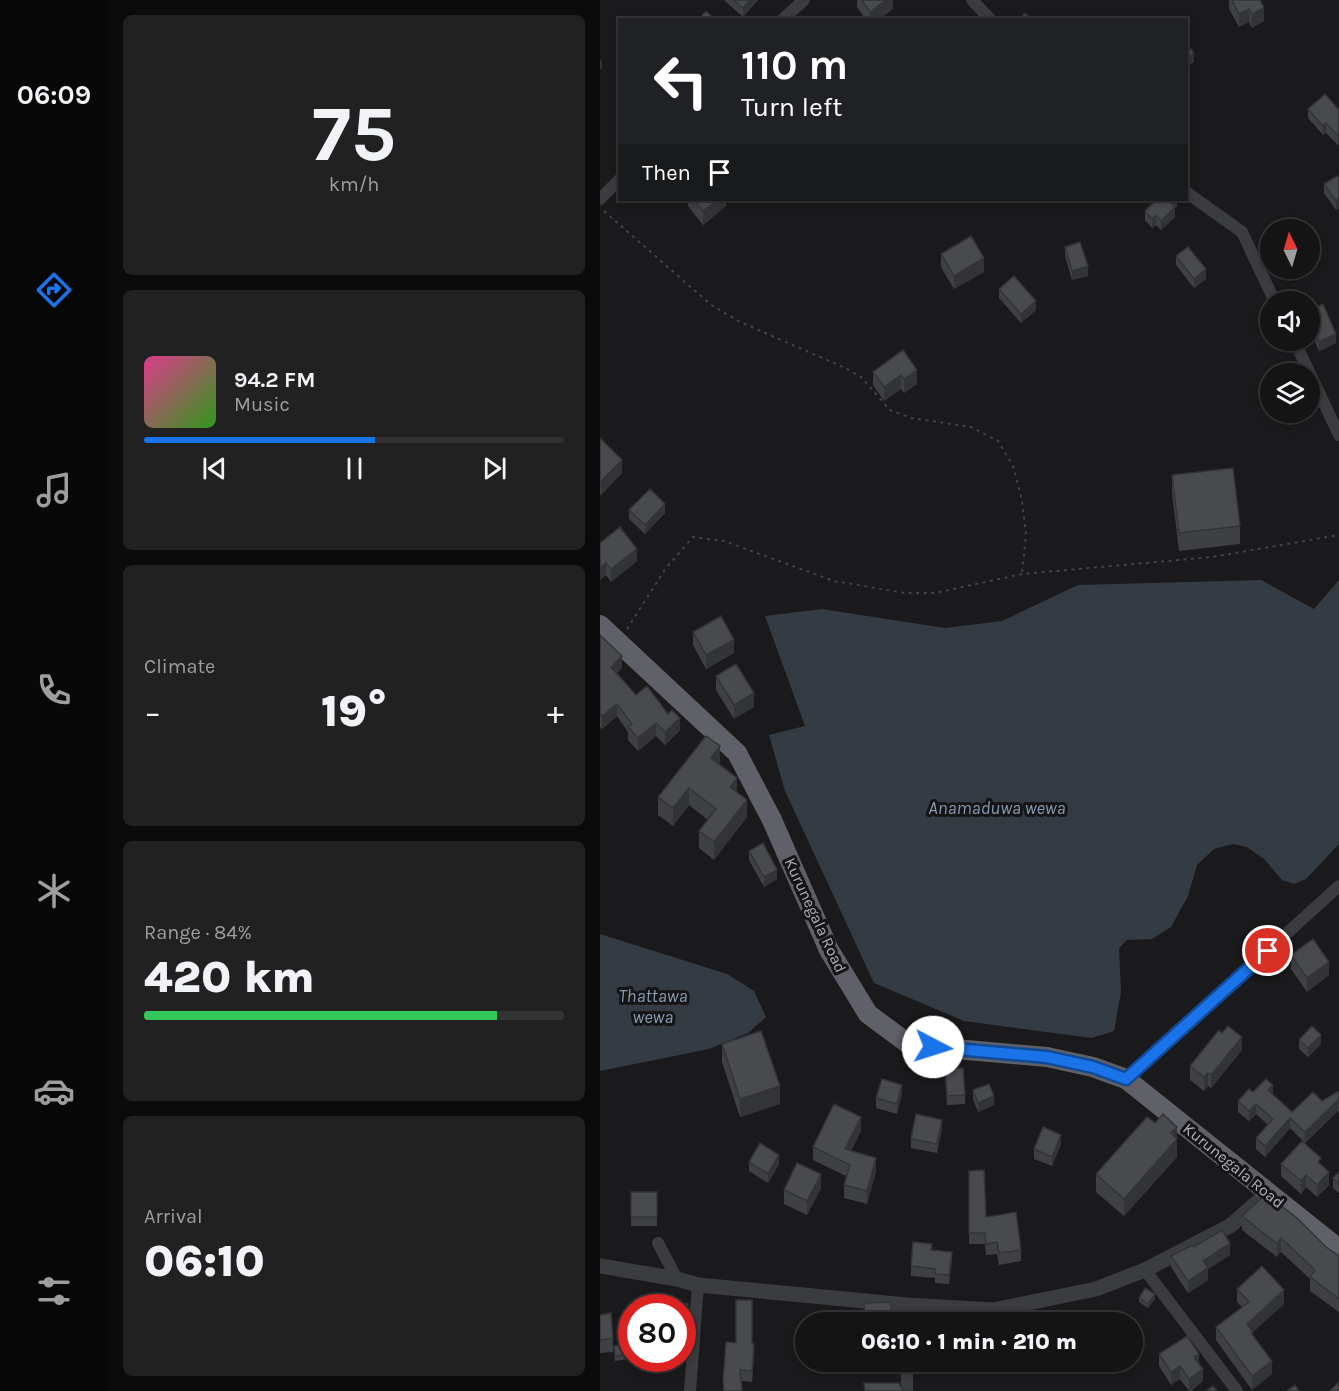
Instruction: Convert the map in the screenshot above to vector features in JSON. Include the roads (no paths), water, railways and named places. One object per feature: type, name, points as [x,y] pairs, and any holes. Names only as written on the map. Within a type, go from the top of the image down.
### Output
[{"type":"highway","name":"Kurunegala Road","points":[[600,625],[737,753],[772,820],[829,950],[868,1014],[910,1046],[1047,1057],[1093,1067],[1126,1079],[1339,1249]]},
{"type":"street","points":[[784,18],[804,0]]},
{"type":"street","points":[[972,0],[990,18]]},
{"type":"street","points":[[600,199],[618,181]]},
{"type":"street","points":[[1188,193],[1242,232],[1270,291]]},
{"type":"street","points":[[1299,351],[1339,435]]},
{"type":"street","points":[[1126,1079],[1339,886]]},
{"type":"street","points":[[600,1266],[677,1279],[698,1285],[907,1305],[993,1310],[1096,1289],[1145,1270],[1230,1226],[1269,1192]]},
{"type":"street","points":[[658,1243],[677,1279]]},
{"type":"street","points":[[1145,1270],[1237,1391]]},
{"type":"street","points":[[690,1391],[698,1285]]},
{"type":"street","points":[[907,1305],[907,1312]]},
{"type":"street","points":[[907,1372],[907,1391]]},
{"type":"water","name":"Anamaduwa wewa","points":[[1261,580],[1314,609],[1339,580],[1339,844],[1306,879],[1294,884],[1282,880],[1264,859],[1247,847],[1233,844],[1214,849],[1197,865],[1188,896],[1171,927],[1152,939],[1127,940],[1119,948],[1121,992],[1114,1031],[1092,1038],[964,1021],[874,983],[785,791],[769,735],[805,726],[765,616],[822,609],[945,628],[1002,621],[1078,585]]},
{"type":"water","name":"Thattawa wewa","points":[[600,934],[727,974],[754,991],[766,1017],[748,1033],[709,1049],[600,1071]]}]
